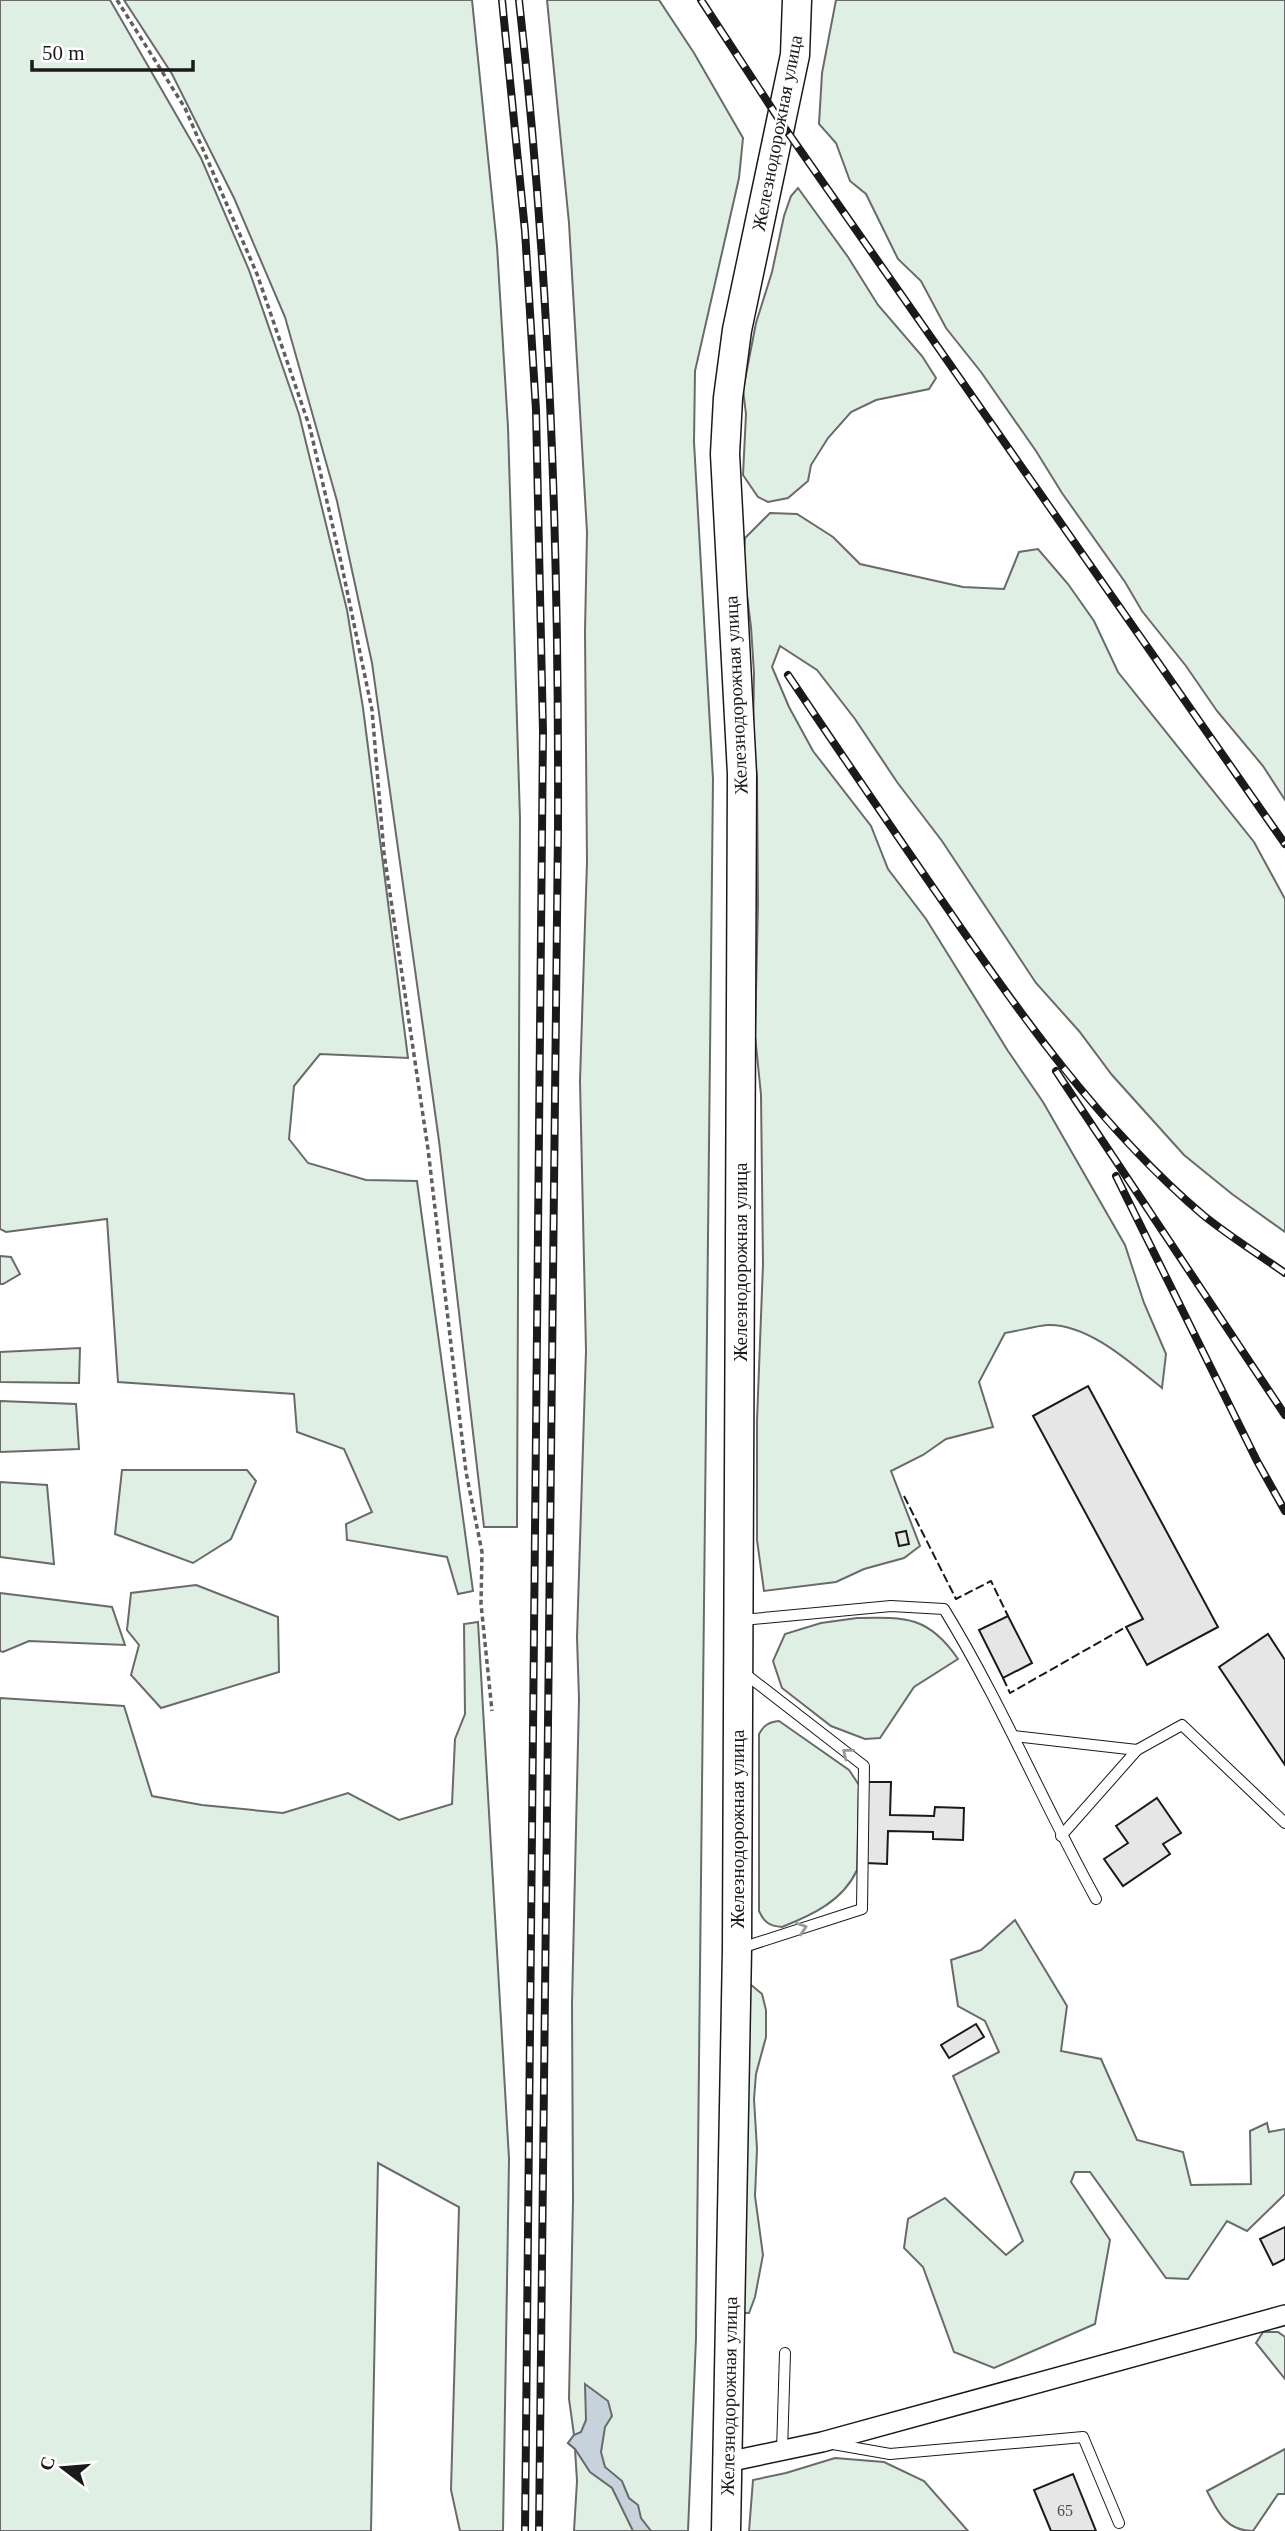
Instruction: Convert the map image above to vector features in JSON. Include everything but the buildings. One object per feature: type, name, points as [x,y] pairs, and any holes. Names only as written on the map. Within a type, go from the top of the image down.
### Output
[{"type":"main road","name":"Железнодорожная улица","points":[[726,2531],[737,1949],[742,774],[725,454],[728,398],[737,330],[795,55],[797,0]]},
{"type":"street","points":[[727,2462],[822,2442],[1285,2315]]},
{"type":"lane","points":[[738,1620],[891,1606],[944,1609],[969,1650],[1061,1836],[1096,1899]]},
{"type":"lane","points":[[737,1949],[862,1909],[864,1779],[864,1766],[738,1668]]},
{"type":"lane","points":[[1061,1836],[1137,1750],[1182,1725],[1285,1823]]},
{"type":"lane","points":[[1014,1737],[1137,1750]]},
{"type":"lane","points":[[782,2451],[785,2353]]},
{"type":"lane","points":[[822,2442],[890,2455],[1083,2437],[1119,2523]]},
{"type":"path","points":[[117,0],[185,108],[257,274],[310,428],[341,562],[372,710],[384,853],[428,1149],[466,1472],[482,1552],[481,1604],[492,1711]]},
{"type":"green space","points":[[0,0],[110,0],[201,158],[249,270],[299,414],[347,610],[363,708],[408,1058],[320,1054],[294,1086],[289,1139],[308,1163],[366,1180],[417,1181],[473,1591],[458,1594],[447,1557],[347,1540],[346,1524],[372,1512],[344,1449],[297,1432],[294,1394],[118,1382],[107,1219],[6,1232],[0,1229]]},
{"type":"green space","points":[[124,0],[472,0],[497,246],[508,427],[520,819],[517,1527],[484,1527],[439,1141],[372,663],[337,501],[285,317],[234,198],[172,74]]},
{"type":"green space","points":[[547,0],[659,0],[694,53],[743,138],[739,178],[695,371],[694,442],[713,779],[696,2338],[688,2531],[574,2531],[577,2481],[575,2449],[568,2443],[574,2435],[569,2399],[573,2200],[572,2004],[579,1699],[577,1637],[586,1351],[580,1081],[587,862],[587,532],[569,223]]},
{"type":"green space","points":[[836,0],[1285,0],[1285,800],[1263,766],[1217,711],[1186,666],[1142,611],[1036,451],[981,372],[946,328],[921,281],[898,259],[866,194],[850,181],[836,143],[819,124],[822,73]]},
{"type":"green space","points":[[798,188],[848,257],[878,305],[922,356],[936,378],[929,389],[876,400],[851,412],[828,438],[811,465],[808,481],[788,498],[768,502],[758,497],[743,475],[746,414],[743,390],[756,323],[772,272],[784,216],[791,196]]},
{"type":"green space","points":[[770,513],[797,514],[833,537],[860,564],[963,587],[1004,589],[1019,552],[1038,549],[1068,584],[1094,621],[1118,672],[1254,842],[1285,899],[1285,1232],[1184,1155],[1112,1075],[1079,1031],[1036,983],[942,841],[897,782],[855,719],[817,670],[780,646],[772,667],[789,707],[813,751],[871,826],[888,869],[926,919],[1043,1102],[1125,1245],[1144,1303],[1166,1354],[1162,1388],[1124,1357],[1079,1331],[1048,1325],[1005,1333],[979,1382],[993,1427],[946,1439],[923,1455],[891,1471],[920,1546],[904,1558],[864,1569],[836,1582],[764,1591],[757,1540],[757,1421],[763,1264],[761,1095],[755,1035],[757,779],[753,737],[754,673],[743,563],[745,538]]},
{"type":"green space","points":[[0,1256],[11,1257],[20,1274],[3,1284],[0,1284]]},
{"type":"green space","points":[[80,1348],[79,1383],[0,1382],[0,1352]]},
{"type":"green space","points":[[0,1401],[76,1404],[79,1449],[0,1452]]},
{"type":"green space","points":[[122,1470],[247,1470],[256,1481],[231,1539],[193,1563],[115,1534]]},
{"type":"green space","points":[[0,1482],[47,1485],[54,1564],[0,1557]]},
{"type":"green space","points":[[196,1585],[278,1617],[279,1672],[161,1708],[131,1675],[139,1645],[127,1630],[131,1593]]},
{"type":"green space","points":[[0,1593],[112,1607],[125,1645],[29,1641],[0,1651]]},
{"type":"green space","points":[[857,1618],[889,1618],[915,1622],[937,1634],[958,1659],[914,1687],[880,1738],[865,1739],[831,1726],[782,1688],[773,1661],[785,1634],[821,1623]]},
{"type":"green space","points":[[478,1622],[509,2159],[503,2531],[460,2531],[451,2490],[459,2207],[378,2163],[371,2531],[0,2531],[0,1698],[124,1706],[152,1796],[202,1805],[283,1813],[348,1793],[399,1820],[452,1804],[455,1739],[465,1714],[464,1624]]},
{"type":"green space","points":[[779,1721],[849,1770],[859,1785],[857,1870],[844,1890],[826,1906],[782,1927],[768,1923],[759,1911],[759,1734],[767,1724]]},
{"type":"green space","points":[[1015,1920],[1067,2006],[1061,2051],[1101,2059],[1137,2140],[1183,2152],[1191,2185],[1251,2184],[1250,2131],[1267,2123],[1269,2132],[1285,2129],[1285,2194],[1247,2231],[1227,2221],[1188,2279],[1166,2278],[1090,2172],[1075,2172],[1071,2182],[1110,2240],[1095,2324],[994,2368],[954,2352],[923,2267],[904,2248],[908,2219],[945,2198],[1006,2255],[1023,2241],[953,2076],[999,2052],[985,2021],[958,2006],[951,1960],[981,1950]]},
{"type":"green space","points":[[750,1984],[762,1994],[766,2010],[766,2037],[756,2074],[754,2099],[757,2149],[755,2196],[763,2255],[749,2313],[738,2313]]},
{"type":"green space","points":[[1263,2332],[1278,2332],[1285,2337],[1285,2379],[1256,2343]]},
{"type":"green space","points":[[1285,2449],[1285,2494],[1278,2494],[1253,2531],[1229,2524],[1219,2513],[1207,2491]]},
{"type":"green space","points":[[835,2458],[884,2462],[924,2481],[968,2531],[749,2531],[753,2480]]},
{"type":"shaded area","points":[[585,2384],[608,2401],[612,2416],[605,2427],[601,2452],[605,2467],[622,2481],[629,2498],[638,2505],[641,2518],[651,2531],[633,2531],[612,2488],[590,2472],[568,2443],[574,2435],[581,2432],[586,2420]]},
{"type":"railway","points":[[502,0],[525,231],[536,410],[543,732],[525,2531]]},
{"type":"railway","points":[[519,0],[530,103],[545,310],[554,517],[558,724],[539,2531]]},
{"type":"railway","points":[[701,0],[782,124],[1285,844]]},
{"type":"railway","points":[[788,675],[1001,985],[1096,1107],[1165,1181],[1203,1215],[1285,1273]]},
{"type":"railway","points":[[1056,1071],[1285,1415]]},
{"type":"railway","points":[[1116,1176],[1257,1461],[1285,1511]]},
{"type":"fence","points":[[904,1496],[956,1599],[991,1581],[1008,1616]]},
{"type":"fence","points":[[1003,1678],[1010,1693],[1126,1627]]}]
